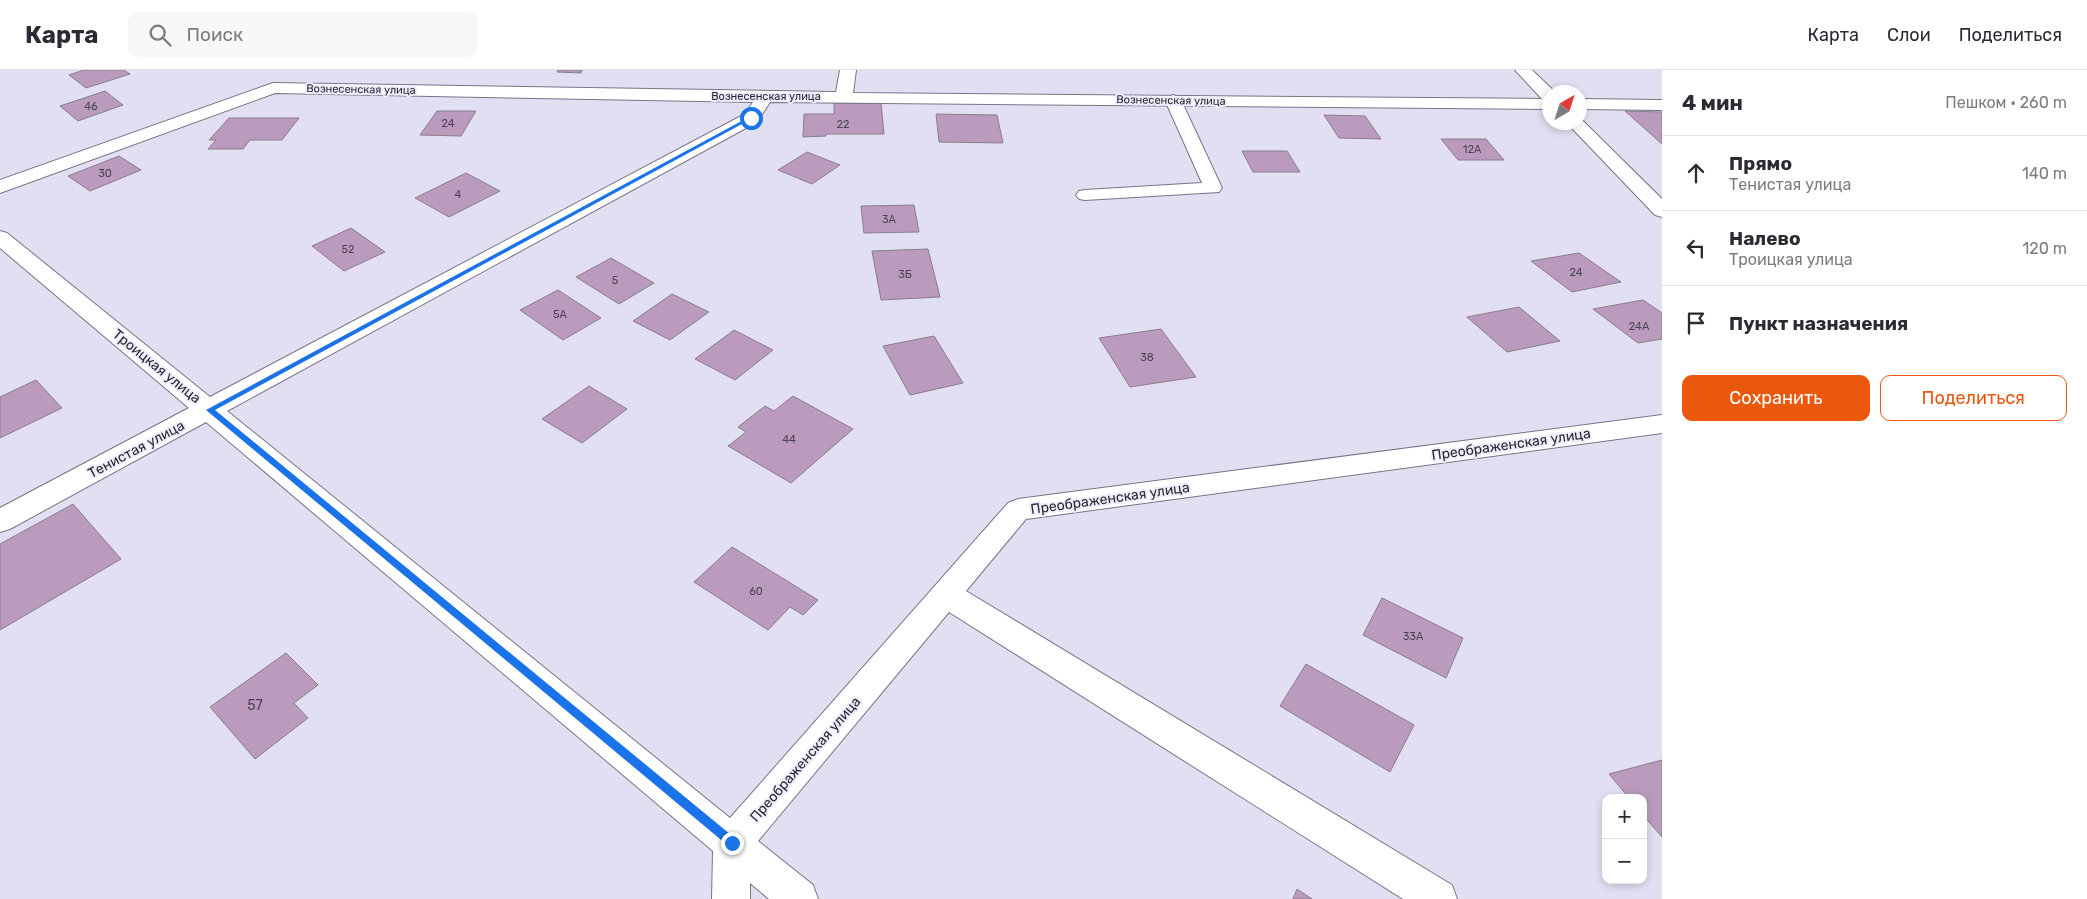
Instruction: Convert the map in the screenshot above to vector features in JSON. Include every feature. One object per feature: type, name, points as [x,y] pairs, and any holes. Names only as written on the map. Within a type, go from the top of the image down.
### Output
[{"type":"street","points":[[844,96],[848,70]]},
{"type":"street","points":[[1523,70],[1542,89]]},
{"type":"street","name":"Вознесенская улица","points":[[0,187],[273,88],[765,97],[844,96],[1542,104]]},
{"type":"street","name":"Тенистая улица","points":[[0,521],[751,118],[765,97]]},
{"type":"street","points":[[1587,104],[1662,105]]},
{"type":"street","points":[[1583,130],[1662,211]]},
{"type":"street","name":"Троицкая улица","points":[[0,237],[799,899]]},
{"type":"street","name":"Преображенская улица","points":[[732,843],[1018,510],[1662,424]]},
{"type":"street","points":[[946,594],[1438,899]]},
{"type":"street","points":[[731,899],[732,843]]},
{"type":"lane","points":[[1085,195],[1213,188],[1172,100]]},
{"type":"building","points":[[84,70],[124,70],[130,74],[86,88],[69,75]]},
{"type":"building","points":[[558,70],[582,70],[581,73],[557,72]]},
{"type":"building","points":[[105,91],[123,105],[78,121],[60,106]]},
{"type":"building","points":[[834,103],[881,103],[884,134],[826,134],[826,136],[803,137],[804,114],[834,114]]},
{"type":"building","points":[[437,111],[476,111],[461,136],[420,135]]},
{"type":"building","points":[[1625,111],[1662,112],[1662,144]]},
{"type":"building","points":[[936,114],[997,115],[1003,143],[939,142]]},
{"type":"building","points":[[1324,115],[1365,116],[1381,139],[1339,138]]},
{"type":"building","points":[[229,118],[299,118],[282,140],[250,140],[243,149],[208,149],[216,140],[209,140]]},
{"type":"building","points":[[1441,139],[1486,139],[1504,160],[1458,160]]},
{"type":"building","points":[[1242,151],[1287,151],[1300,172],[1253,172]]},
{"type":"building","points":[[807,152],[840,165],[812,184],[778,170]]},
{"type":"building","points":[[119,156],[141,170],[90,191],[68,176]]},
{"type":"building","points":[[466,173],[500,191],[449,217],[415,198]]},
{"type":"building","points":[[914,205],[919,232],[864,233],[861,206]]},
{"type":"building","points":[[351,228],[385,252],[344,271],[312,246]]},
{"type":"building","points":[[928,249],[940,297],[881,300],[872,251]]},
{"type":"building","points":[[1579,253],[1621,282],[1572,292],[1531,261]]},
{"type":"building","points":[[611,258],[654,283],[619,304],[576,277]]},
{"type":"building","points":[[558,290],[601,318],[563,340],[520,310]]},
{"type":"building","points":[[672,294],[709,312],[670,340],[633,321]]},
{"type":"building","points":[[1643,300],[1662,313],[1662,339],[1638,343],[1593,309]]},
{"type":"building","points":[[1519,307],[1560,341],[1507,352],[1467,317]]},
{"type":"building","points":[[1161,329],[1196,377],[1130,387],[1099,338]]},
{"type":"building","points":[[734,330],[773,350],[735,380],[695,359]]},
{"type":"building","points":[[934,336],[963,383],[910,395],[883,346]]},
{"type":"building","points":[[36,380],[62,408],[0,438],[0,397]]},
{"type":"building","points":[[589,386],[627,409],[582,443],[542,419]]},
{"type":"building","points":[[793,396],[853,429],[791,483],[728,446],[746,432],[738,427],[765,406],[774,411]]},
{"type":"building","points":[[73,504],[121,559],[0,630],[0,544]]},
{"type":"building","points":[[732,547],[818,600],[803,615],[790,607],[768,630],[694,582]]},
{"type":"building","points":[[1382,598],[1463,638],[1446,678],[1363,635]]},
{"type":"building","points":[[286,653],[318,685],[294,703],[308,718],[255,759],[210,707]]},
{"type":"building","points":[[1306,664],[1414,725],[1390,772],[1280,706]]},
{"type":"building","points":[[1662,760],[1662,837],[1647,820],[1647,794],[1626,794],[1609,774]]},
{"type":"building","points":[[1297,889],[1312,899],[1293,899]]},
{"type":"route","points":[[732,843],[210,410],[751,118]]}]
